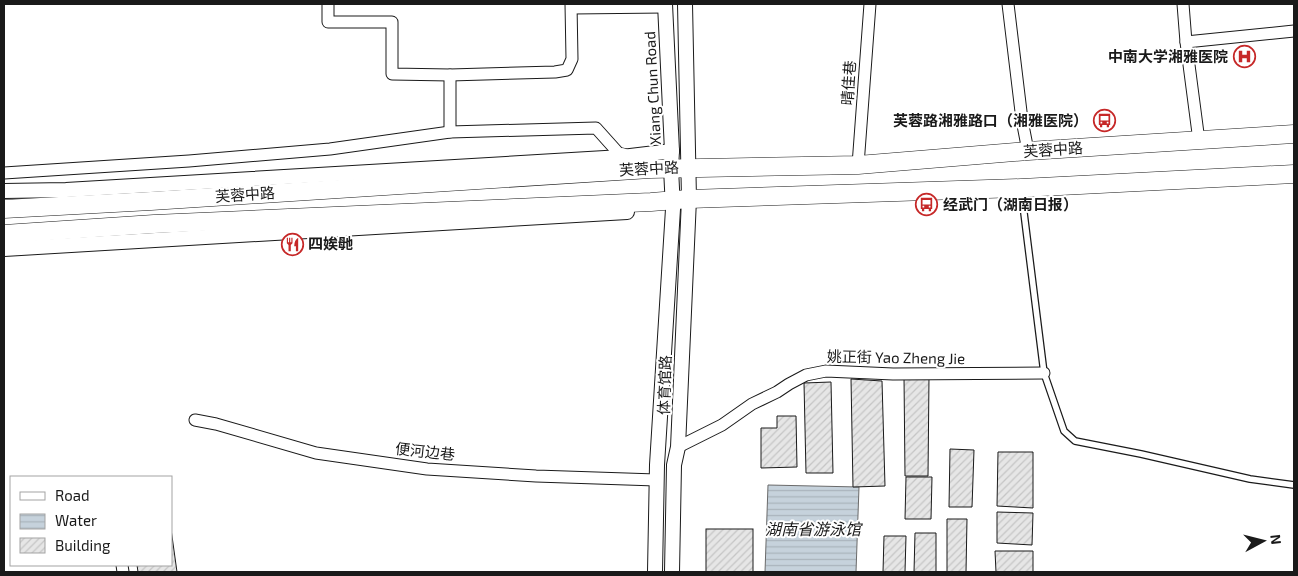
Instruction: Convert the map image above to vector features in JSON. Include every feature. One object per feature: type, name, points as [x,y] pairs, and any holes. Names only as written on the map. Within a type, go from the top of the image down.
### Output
[{"type":"main road","name":"芙蓉中路","points":[[4,209],[161,201],[650,168],[677,162],[858,165],[1028,151],[1294,134]]},
{"type":"main road","points":[[622,157],[650,168]]},
{"type":"main road","name":"芙蓉中路","points":[[4,234],[164,223],[678,203],[1294,174]]},
{"type":"street","points":[[328,4],[328,22],[392,22],[392,74],[450,75],[567,70],[572,59],[572,6],[665,6]]},
{"type":"street","name":"Xiang Chun Road","points":[[677,162],[685,4]]},
{"type":"street","name":"晴佳巷","points":[[858,165],[870,4]]},
{"type":"street","points":[[1008,4],[1022,120],[1028,151]]},
{"type":"street","points":[[1183,4],[1199,141]]},
{"type":"street","name":"Xiang Chun Road","points":[[665,6],[677,162],[678,203]]},
{"type":"street","points":[[1186,42],[1294,31]]},
{"type":"street","points":[[450,75],[450,132]]},
{"type":"street","points":[[4,173],[330,150],[450,132],[596,128],[622,157]]},
{"type":"street","points":[[4,191],[76,189],[622,157],[677,162]]},
{"type":"street","name":"芙蓉中路","points":[[4,249],[678,203]]},
{"type":"street","name":"体育馆路","points":[[672,572],[674,465],[678,447],[678,203]]},
{"type":"street","name":"体育馆路","points":[[655,572],[656,480],[678,203]]},
{"type":"street","name":"姚正街 Yao Zheng Jie","points":[[678,447],[722,425],[752,404],[806,375],[826,371],[893,374],[1044,373]]},
{"type":"street","name":"便河边巷","points":[[195,420],[216,424],[316,453],[427,469],[536,476],[656,480]]},
{"type":"lane","points":[[1021,188],[1044,373],[1064,431],[1075,441],[1141,454],[1250,480],[1294,486]]},
{"type":"water","name":"湖南省游泳馆","points":[[768,485],[859,487],[856,572],[765,572]]},
{"type":"building","points":[[904,377],[929,377],[928,476],[905,476]]},
{"type":"building","points":[[851,379],[882,381],[885,486],[853,487]]},
{"type":"building","points":[[831,382],[833,473],[806,473],[804,383]]},
{"type":"building","points":[[777,416],[796,416],[797,467],[761,468],[761,428],[777,428]]},
{"type":"building","points":[[950,449],[974,450],[972,507],[949,507]]},
{"type":"building","points":[[998,452],[1033,452],[1033,508],[997,506]]},
{"type":"building","points":[[906,477],[932,477],[931,519],[905,519]]},
{"type":"building","points":[[997,512],[1033,513],[1032,545],[997,543]]},
{"type":"building","points":[[947,519],[967,519],[966,572],[947,572]]},
{"type":"building","points":[[706,529],[753,529],[753,572],[706,572]]},
{"type":"building","points":[[915,533],[936,533],[936,572],[914,572]]},
{"type":"building","points":[[172,536],[177,572],[138,572],[137,566],[172,566]]},
{"type":"building","points":[[884,536],[906,536],[905,572],[883,572]]},
{"type":"building","points":[[995,551],[1033,551],[1033,572],[996,572]]},
{"type":"place","name":"中南大学湘雅医院","points":[[1244,57]]},
{"type":"place","name":"芙蓉路湘雅路口（湘雅医院）","points":[[1104,121]]},
{"type":"place","name":"经武门（湖南日报）","points":[[927,205]]},
{"type":"place","name":"四娭毑","points":[[292,244]]}]
